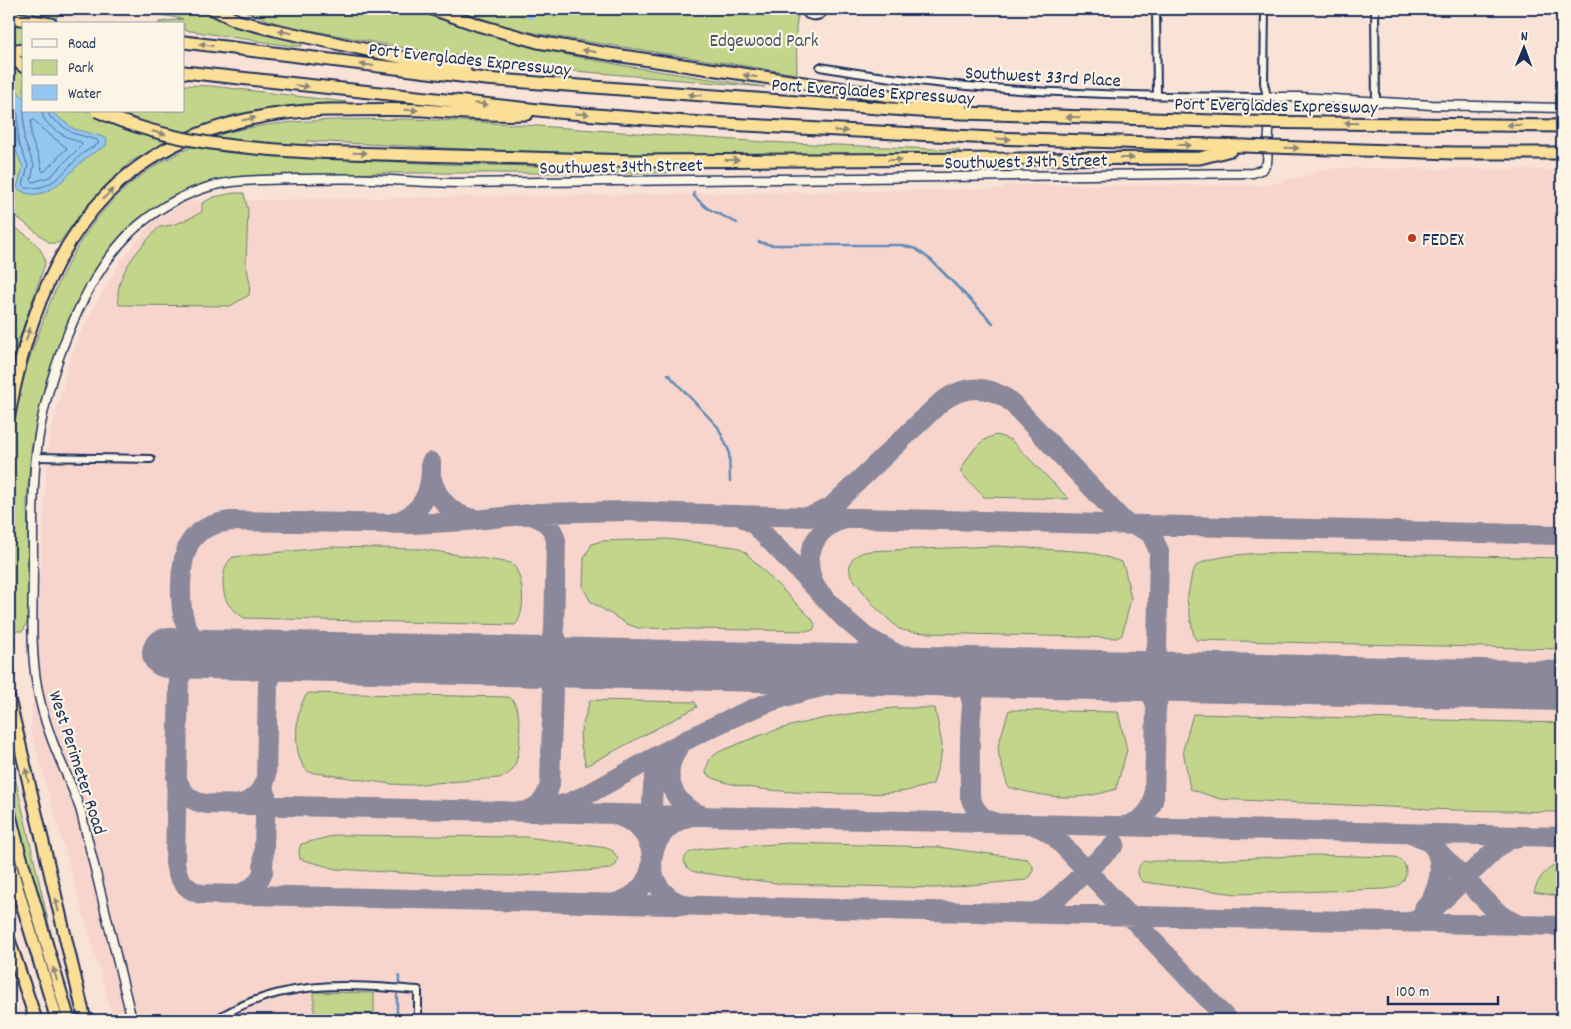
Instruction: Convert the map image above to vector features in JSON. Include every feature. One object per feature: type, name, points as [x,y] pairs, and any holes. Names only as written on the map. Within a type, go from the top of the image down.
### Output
[{"type":"highway","points":[[213,9],[238,21],[463,70],[485,79]]},
{"type":"highway","points":[[433,9],[478,25],[538,42],[638,59],[938,103],[988,115]]},
{"type":"highway","points":[[9,17],[39,22]]},
{"type":"highway","name":"Port Everglades Expressway","points":[[185,42],[485,79],[933,112],[1244,122],[1562,126]]},
{"type":"highway","points":[[9,49],[22,51]]},
{"type":"highway","points":[[9,55],[22,65]]},
{"type":"highway","points":[[185,72],[558,112],[739,126],[913,135],[1452,153],[1562,153]]},
{"type":"highway","points":[[9,416],[31,325],[44,290],[62,253],[81,224],[105,196],[131,173],[172,146],[219,127],[280,114],[326,110],[453,112],[501,116],[558,112]]},
{"type":"highway","points":[[100,112],[132,125],[181,139],[239,148],[311,152],[634,161],[934,160],[1200,158],[1244,146]]},
{"type":"highway","points":[[9,699],[85,1020]]},
{"type":"highway","points":[[9,811],[69,1020]]},
{"type":"highway","points":[[9,860],[57,1020]]},
{"type":"highway","points":[[9,940],[36,1020]]},
{"type":"highway","points":[[9,959],[30,1020]]},
{"type":"street","points":[[804,9],[808,15],[815,17],[822,14],[825,9]]},
{"type":"street","points":[[1156,9],[1157,95]]},
{"type":"street","points":[[1265,9],[1264,83],[1267,97],[1300,97],[1432,105],[1562,108]]},
{"type":"street","points":[[1375,9],[1376,102]]},
{"type":"street","name":"Southwest 33rd Place","points":[[820,67],[934,83],[1087,93],[1267,97]]},
{"type":"street","name":"Southwest 34th Street","points":[[68,334],[105,264],[125,238],[140,223],[158,211],[185,196],[213,186],[240,181],[358,179],[458,183],[1260,172],[1267,163],[1270,117],[1267,97]]},
{"type":"street","name":"West Perimeter Road","points":[[68,334],[48,394],[36,457],[33,495],[32,633],[37,686],[50,737],[74,790],[81,812],[132,1020]]},
{"type":"street","points":[[36,457],[151,460]]},
{"type":"street","points":[[215,1020],[250,1001],[270,994],[293,989],[327,986],[418,990],[418,1020]]},
{"type":"shaded area","points":[[1335,168],[1562,170],[1562,1020],[114,1020],[31,732],[48,444],[70,358],[95,305],[122,259],[152,222],[190,201],[1004,189],[1004,185],[1269,185]]},
{"type":"green space","points":[[9,9],[59,9],[56,22],[22,22],[22,112],[185,112],[185,85],[212,86],[347,102],[348,104],[287,106],[232,115],[163,145],[130,162],[86,207],[59,243],[50,243],[9,211]]},
{"type":"green space","points":[[128,9],[193,9],[302,44],[302,46],[185,30],[185,22],[159,22],[183,19]]},
{"type":"green space","points":[[240,9],[413,9],[489,35],[557,53],[626,66],[765,87],[551,69],[399,47],[278,24]]},
{"type":"green space","name":"Edgewood Park","points":[[454,9],[799,9],[796,27],[797,74],[545,35],[511,28]]},
{"type":"green space","points":[[410,119],[481,122],[764,142],[959,150],[960,153],[747,156],[522,152],[307,141],[303,159],[670,169],[671,172],[381,173],[230,178],[195,187],[156,207],[112,247],[87,286],[68,322],[45,386],[31,450],[27,499],[29,618],[23,631],[9,631],[9,449],[16,401],[22,379],[50,304],[77,247],[94,222],[113,200],[136,179],[163,162],[220,134],[251,127],[296,122]]},
{"type":"green space","points":[[244,193],[248,211],[246,263],[250,284],[249,295],[230,306],[119,305],[118,294],[124,272],[159,227],[176,224],[192,217],[202,212],[202,203],[214,197]]},
{"type":"green space","points":[[17,229],[31,239],[39,248],[45,264],[15,351],[9,378],[9,236]]},
{"type":"green space","points":[[997,435],[1011,440],[1069,499],[984,497],[960,472],[970,454],[979,444]]},
{"type":"green space","points":[[667,539],[736,547],[745,552],[812,619],[815,625],[814,629],[811,631],[638,628],[627,624],[591,602],[583,587],[584,558],[592,544],[601,541]]},
{"type":"green space","points":[[997,546],[1090,552],[1122,562],[1131,599],[1122,635],[1117,638],[911,632],[899,629],[875,607],[851,576],[850,566],[853,559],[869,551]]},
{"type":"green space","points":[[331,547],[421,549],[511,563],[519,575],[521,584],[522,603],[519,619],[515,625],[244,618],[226,600],[223,587],[224,573],[226,566],[233,557]]},
{"type":"green space","points":[[1335,553],[1562,558],[1562,649],[1196,640],[1194,637],[1187,600],[1192,573],[1197,565],[1226,556],[1244,554]]},
{"type":"green space","points":[[308,693],[509,697],[514,702],[519,720],[518,755],[512,770],[499,778],[410,785],[309,772],[303,766],[299,757],[296,734],[300,710],[303,700]]},
{"type":"green space","points":[[590,700],[695,702],[697,707],[586,766],[580,734]]},
{"type":"green space","points":[[894,708],[935,708],[942,744],[941,756],[933,784],[899,792],[829,794],[740,786],[719,780],[706,773],[709,761],[716,754],[776,730],[814,720]]},
{"type":"green space","points":[[1009,710],[1118,712],[1127,750],[1116,789],[1088,796],[1062,797],[1036,794],[1008,787],[998,746]]},
{"type":"green space","points":[[1193,714],[1562,723],[1562,812],[1452,810],[1220,799],[1190,789],[1183,750]]},
{"type":"green space","points":[[9,751],[53,942],[30,883],[9,795]]},
{"type":"green space","points":[[336,835],[527,837],[607,848],[613,851],[618,859],[616,865],[610,869],[520,876],[436,875],[336,869],[300,859],[299,851],[301,844]]},
{"type":"green space","points":[[789,843],[938,847],[1027,859],[1033,866],[1033,871],[1027,880],[936,888],[783,884],[695,872],[689,869],[684,862],[689,853],[701,849]]},
{"type":"green space","points":[[1314,855],[1395,857],[1402,861],[1406,873],[1403,881],[1398,885],[1385,889],[1236,894],[1143,882],[1138,874],[1138,868],[1144,861],[1194,861]]},
{"type":"green space","points":[[1559,863],[1562,863],[1562,897],[1534,892],[1543,874]]},
{"type":"green space","points":[[314,992],[374,993],[374,1014],[314,1013]]},
{"type":"water","points":[[9,83],[22,96],[22,112],[51,112],[74,129],[107,139],[106,146],[88,156],[55,187],[37,194],[27,193],[17,188],[23,167],[12,142],[13,116],[9,108]]},
{"type":"waterway","points":[[528,9],[530,15]]},
{"type":"waterway","points":[[694,192],[694,196],[707,208],[737,223]]},
{"type":"waterway","points":[[759,242],[771,245],[901,245],[916,249],[931,260],[993,323]]},
{"type":"waterway","points":[[668,374],[718,427],[729,451],[730,481]]},
{"type":"waterway","points":[[399,976],[399,983]]},
{"type":"waterway","points":[[397,995],[397,1020]]},
{"type":"taxiway","points":[[811,516],[831,507],[941,402],[958,392],[984,389],[1001,395],[1010,401],[1127,525]]},
{"type":"taxiway","points":[[393,523],[412,514],[424,500],[430,483],[431,462]]},
{"type":"taxiway","points":[[431,476],[437,492],[446,505],[459,514],[475,519]]},
{"type":"taxiway","points":[[225,652],[202,644],[188,630],[182,610],[181,586],[186,550],[197,534],[206,528],[231,521],[413,524],[467,521],[539,513],[625,511],[1562,535]]},
{"type":"taxiway","points":[[516,660],[541,652],[549,643],[554,630],[556,540],[552,530],[546,523],[528,514]]},
{"type":"taxiway","points":[[739,515],[755,525],[845,619],[866,637],[906,659],[944,671]]},
{"type":"taxiway","points":[[816,587],[809,566],[813,545],[818,536],[826,529],[846,519]]},
{"type":"taxiway","points":[[1130,676],[1150,661],[1157,647],[1159,551],[1152,536],[1147,531],[1134,525]]},
{"type":"taxiway","points":[[554,630],[558,644],[566,653],[576,659],[589,663]]},
{"type":"taxiway","points":[[238,654],[204,656],[190,663],[179,679],[175,863],[183,883],[191,890],[201,894],[1562,926]]},
{"type":"taxiway","points":[[238,805],[256,796],[266,778],[268,684],[274,672],[281,664],[303,656]]},
{"type":"taxiway","points":[[509,661],[528,663],[538,668],[550,681],[553,691],[550,784],[543,800],[533,809],[528,810]]},
{"type":"taxiway","points":[[549,808],[568,803],[588,794],[700,733],[770,702],[787,696],[859,679],[914,671]]},
{"type":"taxiway","points":[[949,671],[965,686],[972,701],[972,707]]},
{"type":"taxiway","points":[[996,823],[986,819],[979,813],[970,796],[970,741],[973,698],[976,690],[984,681],[1001,673]]},
{"type":"taxiway","points":[[1126,826],[1136,822],[1148,812],[1154,797],[1156,706],[1147,688],[1130,676]]},
{"type":"taxiway","points":[[1156,711],[1158,699],[1164,690],[1185,677]]},
{"type":"taxiway","points":[[679,748],[670,768],[672,788],[683,804],[692,811],[702,815]]},
{"type":"taxiway","points":[[652,827],[652,797],[655,777],[662,759],[669,751]]},
{"type":"taxiway","points":[[176,777],[187,796],[207,804],[1562,837]]},
{"type":"taxiway","points":[[236,895],[252,887],[263,872],[266,793]]},
{"type":"taxiway","points":[[615,903],[631,896],[642,886],[649,874],[652,861],[650,847],[644,834],[633,824],[618,816]]},
{"type":"taxiway","points":[[685,905],[670,898],[659,887],[653,874],[652,861],[655,847],[662,834],[674,824],[689,817]]},
{"type":"taxiway","points":[[1035,826],[1054,836],[1228,1020]]},
{"type":"taxiway","points":[[1413,834],[1427,840],[1496,911],[1519,925]]},
{"type":"taxiway","points":[[1409,922],[1428,914],[1498,847],[1510,839],[1519,837]]},
{"type":"taxiway","points":[[1031,913],[1042,910],[1051,904],[1115,844]]},
{"type":"taxiway","points":[[1424,908],[1437,887],[1439,879],[1439,862],[1434,847]]},
{"type":"runway","points":[[167,653],[1562,686]]},
{"type":"place","name":"FEDEX","points":[[1412,238]]}]
